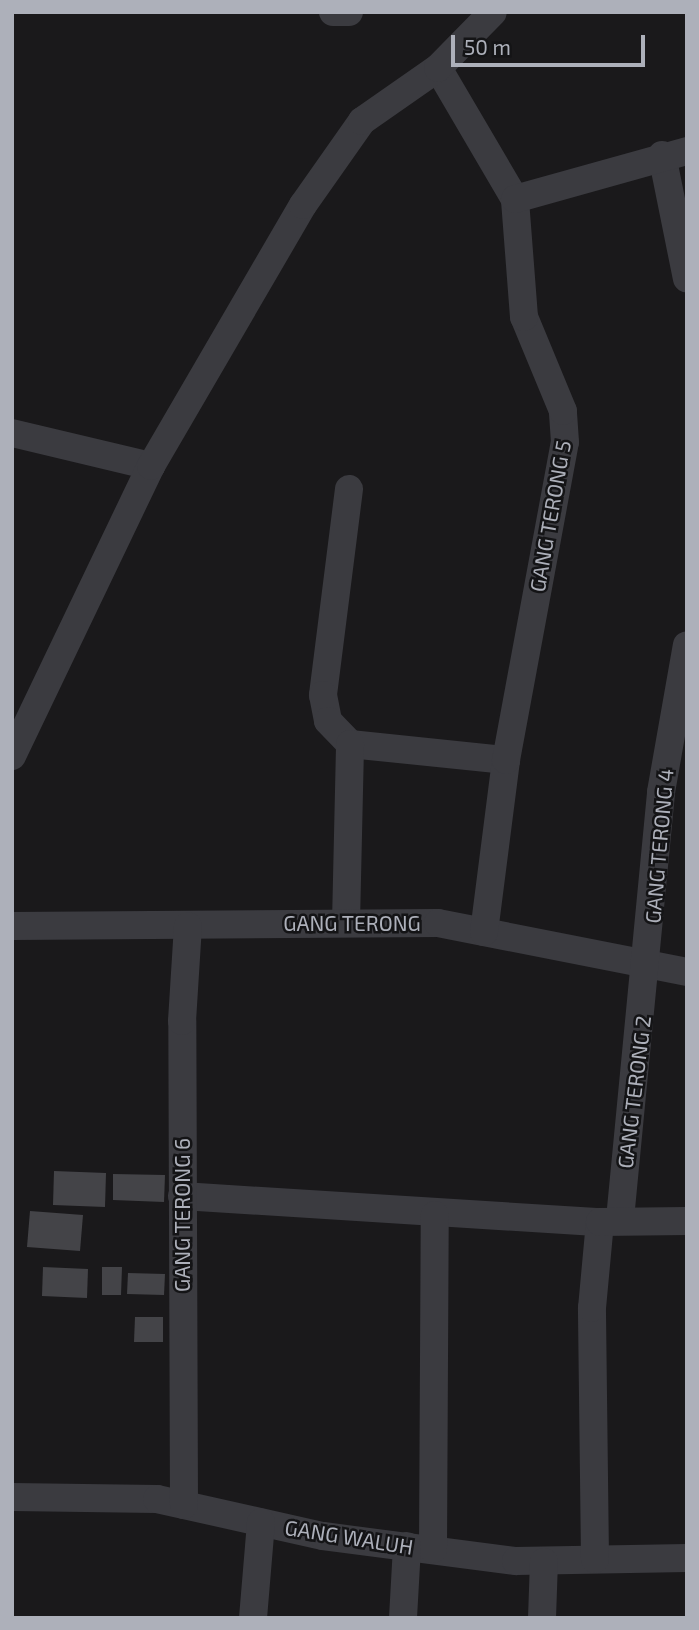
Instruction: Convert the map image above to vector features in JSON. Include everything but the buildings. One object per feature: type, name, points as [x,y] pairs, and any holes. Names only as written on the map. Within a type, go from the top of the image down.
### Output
[{"type":"street","points":[[333,12],[349,12]]},
{"type":"street","points":[[12,756],[150,466],[303,205],[362,121],[438,68],[493,12]]},
{"type":"street","points":[[438,68],[515,199],[674,153],[687,279]]},
{"type":"street","name":"GANG TERONG 5","points":[[484,932],[506,760],[565,442],[563,411],[524,317],[515,199]]},
{"type":"street","points":[[12,433],[150,466]]},
{"type":"street","points":[[349,489],[323,695],[328,721],[350,744],[506,760]]},
{"type":"street","name":"GANG TERONG 4","points":[[649,965],[661,792],[687,645]]},
{"type":"street","points":[[345,923],[350,744]]},
{"type":"street","name":"GANG TERONG","points":[[13,926],[438,923],[687,972]]},
{"type":"street","points":[[12,933],[13,926]]},
{"type":"street","name":"GANG TERONG 6","points":[[184,1505],[182,1196],[188,926]]},
{"type":"street","name":"GANG TERONG 2","points":[[595,1559],[592,1308],[610,1221],[649,965]]},
{"type":"street","points":[[182,1196],[435,1215],[687,1221]]},
{"type":"street","points":[[403,1618],[420,1548],[435,1215]]},
{"type":"street","name":"GANG WALUH","points":[[12,1497],[184,1505],[261,1522],[420,1548],[544,1562],[687,1558]]},
{"type":"street","points":[[253,1618],[261,1522]]},
{"type":"street","points":[[542,1618],[544,1562]]}]
